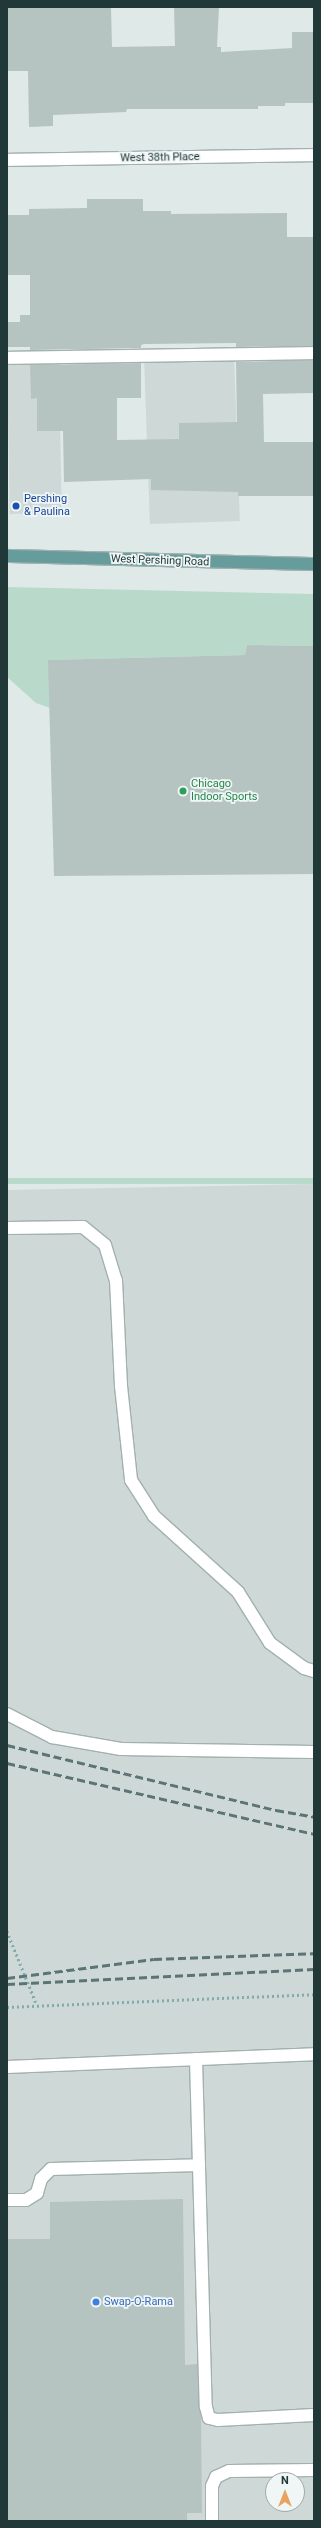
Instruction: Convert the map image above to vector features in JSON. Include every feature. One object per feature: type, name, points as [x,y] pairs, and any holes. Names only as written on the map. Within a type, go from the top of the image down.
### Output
[{"type":"main road","name":"West Pershing Road","points":[[7,556],[314,564]]},
{"type":"street","name":"West 38th Place","points":[[7,160],[314,155]]},
{"type":"street","points":[[7,358],[314,353]]},
{"type":"street","points":[[7,1228],[83,1227],[105,1245],[116,1280],[121,1386],[131,1480],[154,1516],[238,1592],[270,1642],[304,1668],[314,1671]]},
{"type":"street","points":[[7,1714],[52,1736],[121,1749],[314,1752]]},
{"type":"street","points":[[7,2067],[314,2054]]},
{"type":"street","points":[[196,2059],[206,2407],[209,2418],[218,2420],[314,2415]]},
{"type":"street","points":[[7,2200],[26,2200],[37,2193],[41,2179],[51,2169],[199,2165]]},
{"type":"street","points":[[212,2521],[212,2486],[216,2477],[229,2471],[314,2470]]},
{"type":"path","points":[[7,1931],[37,2006]]},
{"type":"path","points":[[7,1945],[13,1945]]},
{"type":"path","points":[[7,2007],[314,1994]]},
{"type":"shaded area","points":[[234,354],[240,521],[150,524],[144,357]]},
{"type":"shaded area","points":[[59,357],[62,513],[10,514],[7,358]]},
{"type":"shaded area","points":[[314,1184],[314,2521],[7,2521],[7,1190]]},
{"type":"green space","points":[[7,587],[314,594],[314,646],[247,645],[245,655],[49,660],[50,708],[36,703],[7,677]]},
{"type":"green space","points":[[7,1178],[314,1178],[314,1184],[7,1184]]},
{"type":"building","points":[[7,7],[111,7],[112,47],[175,46],[174,7],[219,7],[217,47],[221,47],[221,52],[292,48],[292,32],[314,32],[314,103],[285,103],[285,106],[258,106],[258,109],[127,109],[126,112],[53,115],[53,126],[29,127],[28,71],[7,71]]},
{"type":"building","points":[[87,199],[143,199],[143,211],[171,211],[171,214],[287,213],[287,237],[314,237],[314,346],[236,347],[236,343],[144,344],[141,345],[141,348],[30,350],[30,347],[7,347],[7,322],[20,322],[20,315],[30,315],[30,275],[7,275],[7,215],[29,215],[29,209],[87,208]]},
{"type":"building","points":[[314,360],[314,393],[263,394],[264,442],[314,442],[314,496],[238,496],[238,492],[151,490],[151,479],[64,482],[63,431],[37,431],[37,398],[31,399],[30,365],[141,363],[141,398],[117,398],[117,440],[179,439],[179,423],[237,422],[236,362]]},
{"type":"building","name":"Chicago Indoor Sports","points":[[247,645],[314,646],[314,874],[54,876],[48,660],[245,655]]},
{"type":"building","name":"Swap-O-Rama","points":[[183,2199],[185,2365],[197,2364],[201,2417],[202,2513],[187,2513],[187,2521],[7,2521],[7,2239],[50,2239],[50,2202]]},
{"type":"railway","points":[[7,1745],[276,1810],[314,1817]]},
{"type":"railway","points":[[7,1763],[314,1834]]},
{"type":"railway","points":[[7,1978],[154,1959],[314,1953]]},
{"type":"railway","points":[[7,1984],[314,1969]]},
{"type":"place","name":"Pershing & Paulina","points":[[16,506]]},
{"type":"place","name":"Chicago Indoor Sports","points":[[183,791]]},
{"type":"place","name":"Swap-O-Rama","points":[[96,2302]]}]
